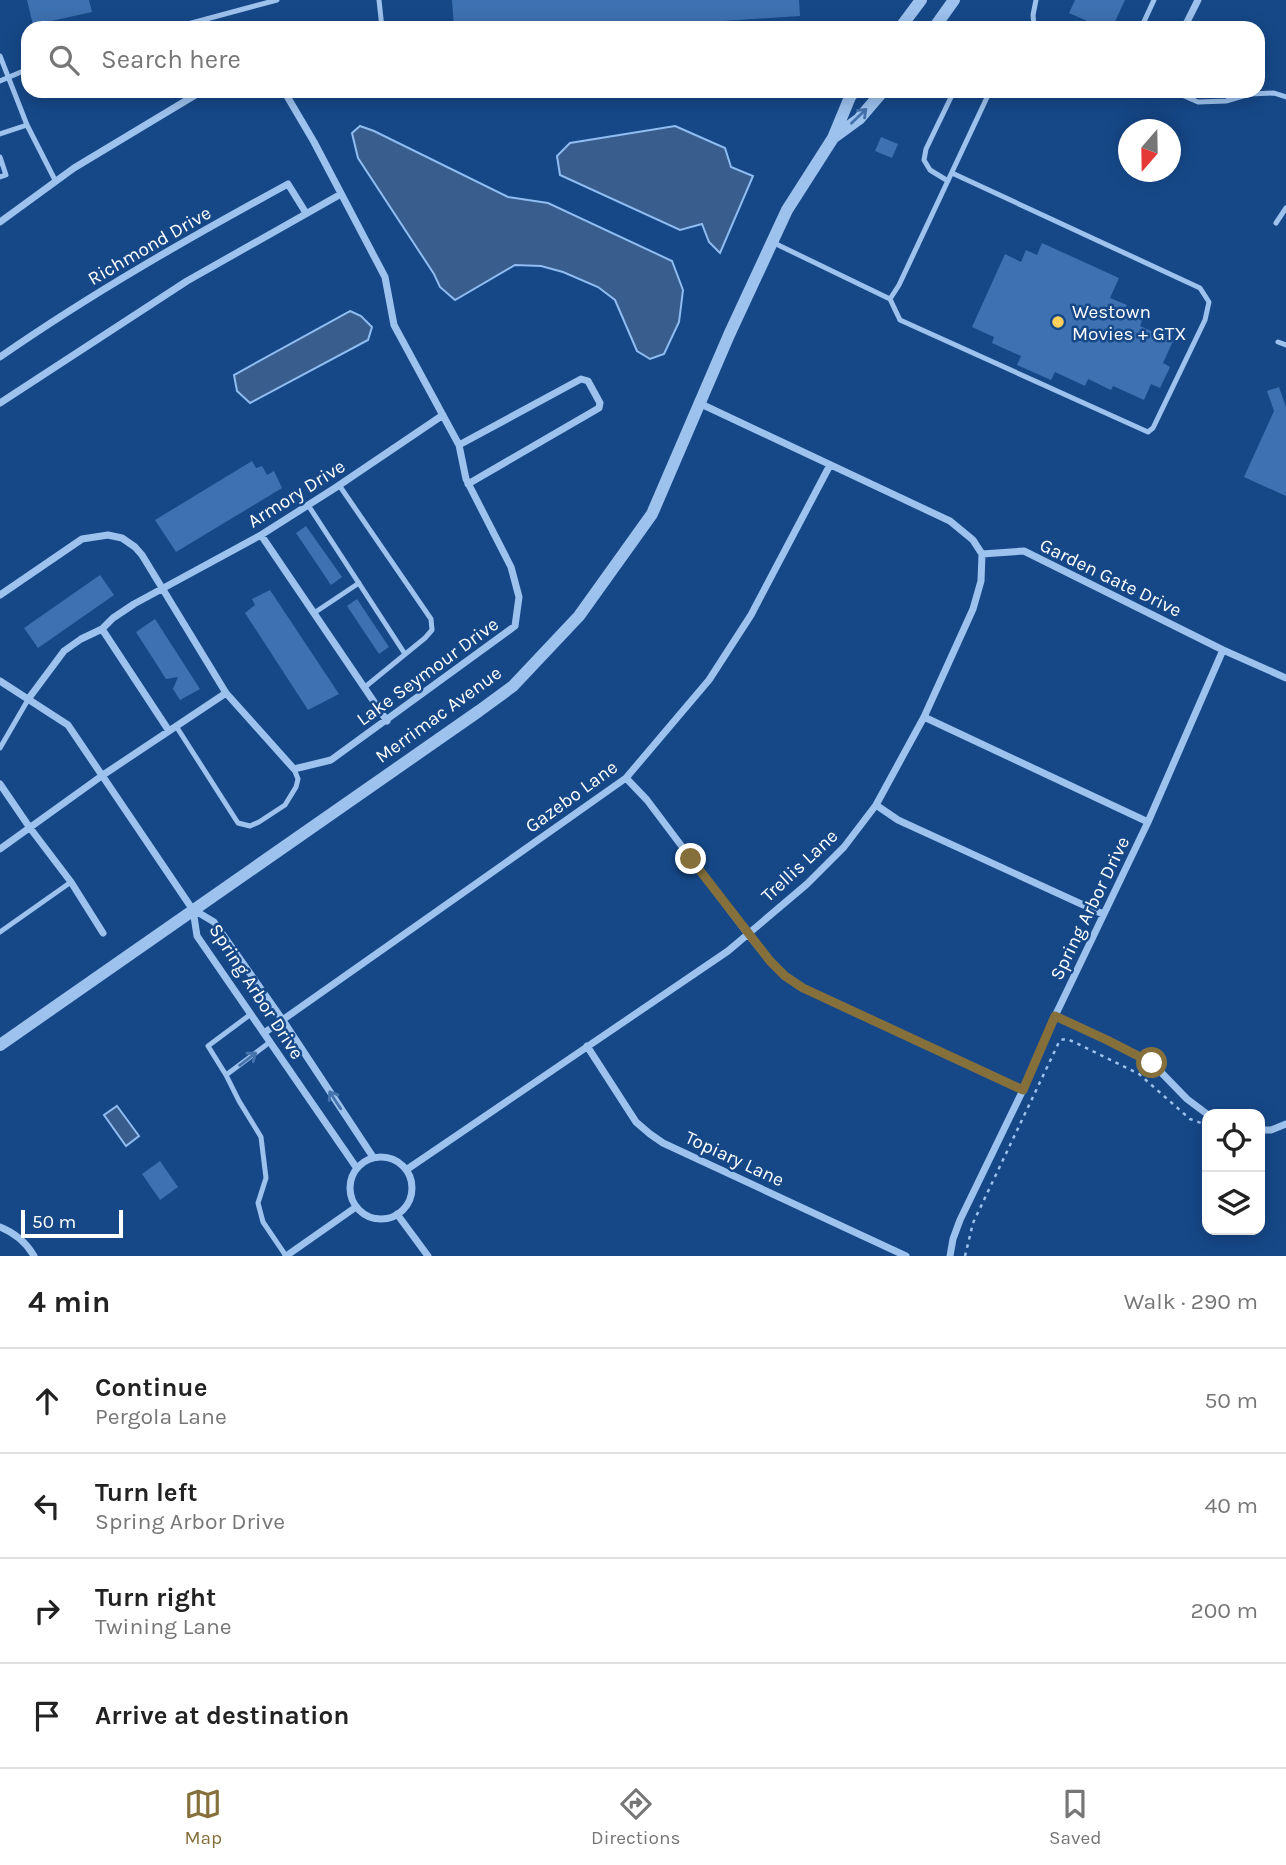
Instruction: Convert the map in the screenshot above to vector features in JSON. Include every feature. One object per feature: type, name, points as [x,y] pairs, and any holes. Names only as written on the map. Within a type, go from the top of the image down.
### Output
[{"type":"street","points":[[905,21],[921,0]]},
{"type":"street","points":[[939,21],[954,0]]},
{"type":"street","points":[[1188,21],[1198,0]]},
{"type":"street","points":[[0,222],[74,168],[190,98]]},
{"type":"street","name":"Lake Seymour Drive","points":[[288,98],[385,278],[394,325],[459,445],[466,479],[511,567],[519,597],[515,626],[331,760],[294,769]]},
{"type":"street","name":"Merrimac Avenue","points":[[1,1043],[480,711],[513,686],[579,616],[652,514],[772,242],[787,211],[833,138],[850,98]]},
{"type":"street","name":"Merrimac Avenue","points":[[833,138],[859,119],[877,98]]},
{"type":"street","name":"Richmond Drive","points":[[0,357],[67,311],[195,234],[288,184],[306,213]]},
{"type":"street","points":[[0,403],[187,281],[341,194]]},
{"type":"street","points":[[459,445],[581,379],[588,381],[600,403],[599,408],[468,484]]},
{"type":"street","points":[[701,404],[950,521],[973,540],[982,554]]},
{"type":"street","name":"Armory Drive","points":[[29,698],[64,651],[81,639],[102,629],[113,618],[161,589],[308,505],[443,415]]},
{"type":"street","name":"Gazebo Lane","points":[[264,1032],[626,778],[709,680],[744,626],[830,465]]},
{"type":"street","points":[[261,534],[387,721]]},
{"type":"street","points":[[0,596],[82,539],[108,535],[122,538],[135,547],[226,693],[294,769]]},
{"type":"street","name":"Garden Gate Drive","points":[[982,554],[1024,551],[1223,650],[1286,678]]},
{"type":"street","name":"Trellis Lane","points":[[406,1170],[728,951],[807,884],[844,847],[876,805],[924,717],[973,609],[981,581],[982,554]]},
{"type":"street","points":[[102,629],[173,729]]},
{"type":"street","name":"Spring Arbor Drive","points":[[950,1256],[960,1220],[1148,822],[1223,650]]},
{"type":"street","points":[[0,681],[68,725],[193,910]]},
{"type":"street","points":[[0,849],[103,775],[226,693]]},
{"type":"street","points":[[924,717],[1148,822]]},
{"type":"street","points":[[626,778],[647,800],[747,933],[785,976],[803,988],[1023,1090]]},
{"type":"street","points":[[0,784],[71,882],[103,933]]},
{"type":"street","points":[[876,805],[898,820],[1103,914]]},
{"type":"street","name":"Spring Arbor Drive","points":[[193,910],[197,936],[356,1167]]},
{"type":"street","name":"Spring Arbor Drive","points":[[193,910],[214,922],[373,1157]]},
{"type":"street","points":[[1055,1016],[1152,1063],[1188,1100],[1202,1110]]},
{"type":"street","name":"Topiary Lane","points":[[587,1046],[636,1122],[663,1143],[906,1256]]},
{"type":"street","points":[[1265,1130],[1286,1124]]},
{"type":"street","points":[[373,1157],[391,1158],[400,1163],[411,1179],[410,1199],[405,1208],[397,1214],[380,1219],[356,1208],[349,1192],[349,1183],[356,1167],[373,1157]]},
{"type":"street","points":[[286,1256],[356,1208]]},
{"type":"street","points":[[397,1214],[428,1256]]},
{"type":"street","points":[[0,1227],[12,1232],[28,1245],[34,1256]]},
{"type":"lane","points":[[199,21],[277,0]]},
{"type":"lane","points":[[379,0],[381,21]]},
{"type":"lane","points":[[1034,21],[1036,0]]},
{"type":"lane","points":[[1145,21],[1154,0]]},
{"type":"lane","points":[[0,56],[27,125],[55,182]]},
{"type":"lane","points":[[0,81],[21,72]]},
{"type":"lane","points":[[1265,93],[1286,97]]},
{"type":"lane","points":[[948,181],[930,170],[925,160],[926,149],[951,98]]},
{"type":"lane","points":[[890,299],[987,98]]},
{"type":"lane","points":[[1189,98],[1198,102],[1226,102],[1238,98]]},
{"type":"lane","points":[[0,134],[27,125]]},
{"type":"lane","points":[[0,157],[6,175],[0,177]]},
{"type":"lane","points":[[772,242],[890,299],[900,320],[1148,432],[1153,428],[1205,320],[1209,302],[1200,288],[952,173]]},
{"type":"lane","points":[[1276,223],[1286,208]]},
{"type":"lane","points":[[1278,342],[1286,345]]},
{"type":"lane","points":[[339,485],[431,619],[432,630],[425,638],[365,687]]},
{"type":"lane","points":[[308,505],[405,654]]},
{"type":"lane","points":[[314,613],[359,583]]},
{"type":"lane","points":[[0,748],[29,698]]},
{"type":"lane","points":[[173,729],[239,823],[250,826],[285,804],[296,787],[298,779],[294,769]]},
{"type":"lane","points":[[0,932],[71,882]]},
{"type":"lane","points":[[251,1014],[208,1046],[261,1137],[266,1178],[258,1203],[262,1222],[286,1256]]},
{"type":"lane","points":[[226,1076],[271,1042]]},
{"type":"path","points":[[965,1256],[972,1223],[1060,1040],[1074,1042],[1139,1074],[1190,1119],[1202,1123]]},
{"type":"water","points":[[360,126],[508,197],[548,203],[672,261],[683,290],[679,322],[664,354],[650,359],[637,351],[615,300],[598,287],[541,266],[515,265],[455,300],[440,287],[358,158],[352,133]]},
{"type":"water","points":[[675,126],[725,148],[731,167],[753,176],[720,253],[709,242],[702,224],[680,230],[560,175],[557,156],[570,143]]},
{"type":"water","points":[[350,311],[361,316],[372,327],[368,340],[250,403],[237,391],[234,375]]},
{"type":"water","points":[[117,1106],[139,1136],[126,1146],[104,1115]]},
{"type":"building","points":[[27,0],[89,0],[92,12],[51,21],[32,21]]},
{"type":"building","points":[[452,0],[799,0],[800,16],[724,21],[454,21]]},
{"type":"building","points":[[1075,0],[1125,0],[1115,21],[1087,21],[1069,13]]},
{"type":"building","points":[[881,137],[898,144],[892,158],[875,151]]},
{"type":"building","name":"Westown Movies + GTX","points":[[1042,243],[1119,278],[1110,298],[1127,305],[1125,310],[1143,318],[1140,326],[1173,341],[1163,363],[1170,367],[1160,388],[1151,384],[1144,400],[1113,386],[1111,390],[1088,379],[1085,386],[1055,372],[1051,380],[1017,365],[1021,356],[992,343],[994,337],[972,327],[1005,254],[1021,262],[1026,250],[1037,255]]},
{"type":"building","points":[[1279,387],[1286,407],[1286,496],[1244,477],[1274,411],[1267,391]]},
{"type":"building","points":[[252,461],[256,468],[262,466],[267,475],[274,471],[282,488],[176,552],[155,520]]},
{"type":"building","points":[[306,526],[342,577],[331,585],[296,533]]},
{"type":"building","points":[[100,575],[114,595],[38,648],[24,628]]},
{"type":"building","points":[[270,590],[339,694],[308,710],[245,613],[255,605],[252,599]]},
{"type":"building","points":[[357,599],[389,647],[379,654],[347,606]]},
{"type":"building","points":[[155,619],[200,689],[180,700],[173,689],[178,677],[166,679],[136,632]]},
{"type":"building","points":[[160,1161],[178,1187],[160,1200],[142,1174]]},
{"type":"place","name":"Westown Movies + GTX","points":[[1058,322]]},
{"type":"route","points":[[691,859],[747,933],[785,976],[803,988],[1023,1090],[1055,1016],[1152,1063]]}]
